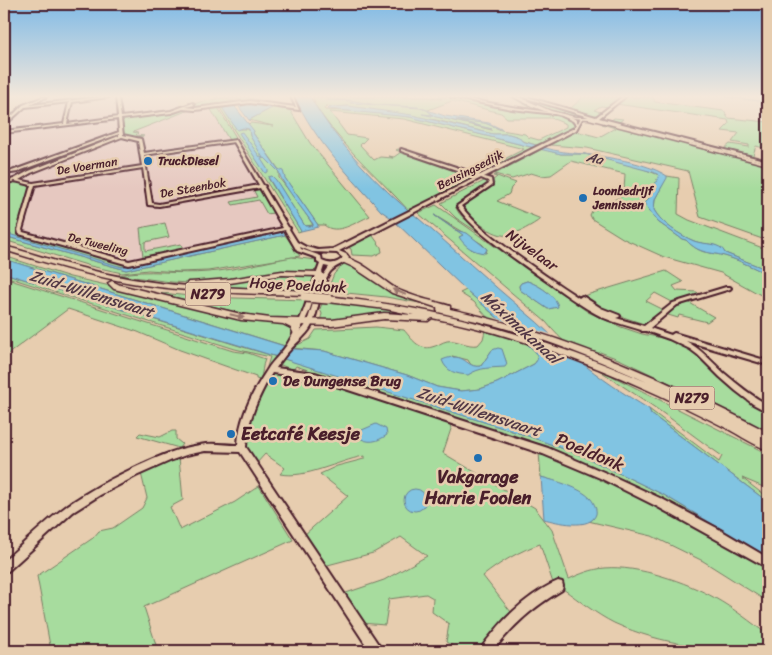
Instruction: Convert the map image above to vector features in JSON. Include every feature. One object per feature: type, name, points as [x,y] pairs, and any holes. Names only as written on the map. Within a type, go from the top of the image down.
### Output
[{"type":"highway","name":"Hoge Poeldonk","points":[[4,248],[83,271],[128,281],[204,290],[385,300],[462,314],[525,331],[569,346]]},
{"type":"highway","name":"Hoge Poeldonk","points":[[4,254],[112,283],[185,293],[306,295]]},
{"type":"highway","name":"N279","points":[[344,257],[395,291],[462,314]]},
{"type":"highway","name":"N279","points":[[128,281],[190,284],[282,273],[321,278]]},
{"type":"highway","name":"N279","points":[[112,283],[117,287],[232,315],[284,322],[341,322],[397,316],[473,323]]},
{"type":"highway","name":"Hoge Poeldonk","points":[[328,296],[402,308],[473,323],[538,343],[643,383],[768,445]]},
{"type":"highway","name":"N279","points":[[284,322],[294,325],[297,332]]},
{"type":"highway","name":"N279","points":[[569,346],[615,363],[696,400],[768,437]]},
{"type":"main road","points":[[628,128],[768,163]]},
{"type":"street","points":[[4,132],[43,128]]},
{"type":"street","points":[[120,128],[120,133]]},
{"type":"street","name":"Beusingsedijk","points":[[334,251],[577,128]]},
{"type":"street","points":[[4,183],[20,178],[25,174],[120,133]]},
{"type":"street","points":[[4,173],[14,171],[112,134],[120,133],[140,140],[142,154],[234,140],[302,252],[321,255],[334,251],[344,257]]},
{"type":"street","points":[[402,150],[482,177]]},
{"type":"street","name":"De Steenbok","points":[[142,154],[150,204],[153,205],[262,186]]},
{"type":"street","name":"De Voerman","points":[[33,184],[143,167]]},
{"type":"street","points":[[14,171],[25,174]]},
{"type":"street","name":"Nijvelaar","points":[[482,177],[490,180],[491,184],[461,203],[458,208],[462,214],[498,244],[586,306],[605,316],[646,329],[768,363]]},
{"type":"street","points":[[20,178],[26,182]]},
{"type":"street","points":[[15,180],[33,184]]},
{"type":"street","name":"De Tweeling","points":[[33,184],[20,230],[21,233],[125,263],[288,228]]},
{"type":"street","name":"Beusingsedijk","points":[[332,266],[344,257],[346,248],[362,236]]},
{"type":"street","points":[[321,255],[321,278],[303,334],[270,370],[244,426],[242,448],[376,651]]},
{"type":"street","points":[[322,264],[332,266]]},
{"type":"street","points":[[321,278],[332,266]]},
{"type":"street","points":[[646,329],[675,304],[728,288]]},
{"type":"street","name":"Nijvelaar","points":[[582,298],[599,309],[646,329]]},
{"type":"street","points":[[290,346],[297,332],[305,323]]},
{"type":"street","name":"Nijvelaar","points":[[692,343],[741,391],[768,409]]},
{"type":"street","name":"Poeldonk","points":[[270,370],[315,376],[545,450],[662,503],[768,564]]},
{"type":"street","points":[[4,567],[71,508],[161,460],[189,450],[242,448]]},
{"type":"street","points":[[486,651],[520,610],[558,586]]},
{"type":"shaded area","points":[[4,128],[223,128],[292,229],[127,265],[16,234],[4,186]]},
{"type":"green space","points":[[123,128],[144,128],[133,132],[138,133],[136,135],[144,136],[123,135]]},
{"type":"green space","points":[[222,128],[230,128],[237,139],[229,140]]},
{"type":"green space","points":[[232,128],[249,129],[250,135],[265,158],[279,172],[279,178],[313,225],[305,226],[273,177],[268,178],[301,231],[298,232]]},
{"type":"green space","points":[[251,128],[301,128],[310,143],[370,216],[341,229],[318,225],[253,133],[254,131]]},
{"type":"green space","points":[[332,128],[342,128],[347,135],[367,138],[360,145],[374,160],[380,157],[393,158],[389,156],[394,157],[401,152],[396,150],[398,149],[477,178],[409,211]]},
{"type":"green space","points":[[438,128],[453,128],[535,148],[481,176],[479,172],[524,149]]},
{"type":"green space","points":[[467,128],[492,130],[483,128],[495,128],[525,134],[528,137],[539,140],[565,128],[574,128],[540,146],[522,141],[516,136],[509,134],[493,134]]},
{"type":"green space","points":[[615,128],[626,128],[768,165],[768,241],[700,217],[688,171],[587,148],[550,145],[576,131],[599,137]]},
{"type":"green space","points":[[635,128],[724,149],[730,144],[749,147],[749,145],[732,142],[739,133],[722,131],[725,128],[768,128],[768,149],[756,146],[752,158],[768,163]]},
{"type":"green space","points":[[542,149],[561,154],[585,154],[641,168],[659,175],[646,205],[658,222],[701,251],[733,259],[768,274],[768,299],[721,273],[664,257],[624,239],[592,219],[590,215],[592,211],[628,193],[624,190],[625,174],[571,161],[551,175],[541,176],[531,173],[512,179],[495,174]]},
{"type":"green space","points":[[494,175],[516,183],[511,188],[509,194],[497,201],[541,219],[517,232],[503,235],[489,230],[469,214],[463,203],[494,184],[493,180],[497,177]]},
{"type":"green space","points":[[667,176],[679,178],[678,214],[768,250],[768,270],[725,253],[714,245],[688,239],[666,224],[654,210],[655,199]]},
{"type":"green space","points":[[486,180],[488,184],[459,203],[456,208],[463,218],[484,233],[491,241],[456,218],[441,203]]},
{"type":"green space","points":[[17,181],[15,183],[20,182],[31,186],[18,230],[19,234],[127,264],[283,230],[283,232],[128,267],[117,266],[4,234],[4,190],[7,189],[6,187],[4,188],[4,183]]},
{"type":"green space","points":[[255,188],[260,190],[273,213],[267,214],[259,200],[233,205],[231,202],[257,197],[253,189],[179,203]]},
{"type":"green space","points":[[436,205],[588,312],[621,327],[642,334],[673,340],[689,347],[739,392],[768,411],[768,432],[714,404],[600,352],[598,361],[604,370],[614,377],[768,454],[768,489],[742,478],[768,498],[768,502],[651,414],[649,409],[719,462],[722,456],[584,359],[546,322],[418,213]],"holes":[[[434,215],[482,244],[487,249],[486,253],[472,250],[459,237],[464,235]],[[527,281],[550,295],[557,307],[548,309],[520,290],[519,286],[521,283]]]},
{"type":"green space","points":[[165,223],[169,237],[145,242],[145,251],[181,244],[183,249],[143,257],[140,228]]},
{"type":"green space","points":[[374,231],[373,236],[381,247],[382,252],[374,256],[352,255],[351,249],[348,247]]},
{"type":"green space","points":[[285,235],[300,256],[208,271],[179,272],[148,270],[122,273],[90,266],[4,240],[4,236],[126,270]]},
{"type":"green space","points":[[4,256],[70,277],[151,295],[240,319],[290,325],[295,331],[288,345],[285,346],[4,259]]},
{"type":"green space","points":[[292,257],[316,260],[320,265],[318,269],[309,272],[190,283],[119,275],[140,272],[197,273],[218,271]]},
{"type":"green space","points":[[346,261],[383,286],[431,305],[386,297],[327,291],[334,274]]},
{"type":"green space","points":[[666,271],[683,282],[673,286],[677,291],[697,292],[700,295],[674,303],[655,293],[646,301],[664,310],[652,321],[644,324],[611,313],[583,296]]},
{"type":"green space","points":[[4,273],[277,357],[267,367],[270,357],[235,349],[4,276]]},
{"type":"green space","points":[[282,274],[317,275],[311,290],[177,285]]},
{"type":"green space","points":[[4,278],[233,351],[248,353],[265,359],[260,380],[138,332],[68,309],[4,357]]},
{"type":"green space","points":[[466,290],[535,351],[537,361],[497,383],[480,389],[461,391],[437,387],[407,375],[324,351],[291,348],[310,339],[316,330],[376,327],[404,330],[416,343],[427,348],[451,341],[478,345],[483,339],[488,318],[474,302],[460,293]],"holes":[[[492,350],[503,354],[506,361],[500,367],[493,366],[475,370],[452,356],[468,360],[472,365],[481,366]]]},
{"type":"green space","points":[[162,293],[199,297],[308,300],[300,321],[257,317]]},
{"type":"green space","points":[[323,301],[409,313],[320,321],[322,314],[320,309]]},
{"type":"green space","points":[[688,302],[714,317],[707,322],[679,315],[678,318],[665,314]]},
{"type":"green space","points":[[282,358],[528,436],[583,456],[664,495],[768,557],[768,561],[734,541],[581,463],[296,366],[293,370],[281,365],[277,370]]},
{"type":"green space","points":[[272,373],[313,379],[450,423],[451,429],[443,453],[535,508],[552,530],[569,579],[595,569],[618,568],[646,572],[691,586],[722,602],[768,635],[768,651],[729,650],[670,642],[632,631],[614,623],[563,589],[557,591],[540,544],[510,557],[483,576],[511,612],[477,651],[462,651],[446,642],[449,624],[432,612],[433,598],[426,594],[389,599],[385,625],[361,623],[343,594],[384,580],[427,556],[401,537],[373,553],[324,566],[304,535],[348,496],[320,474],[337,466],[364,459],[364,456],[311,472],[290,475],[280,474],[285,468],[265,454],[256,464],[247,451],[247,433],[254,412]]},
{"type":"green space","points":[[176,431],[176,439],[182,444],[179,448],[137,436],[140,433],[160,437]]},
{"type":"green space","points":[[539,453],[634,493],[768,566],[768,602],[703,561],[652,536],[588,521],[593,519],[586,495],[541,477]]},
{"type":"green space","points":[[179,457],[183,500],[170,507],[180,530],[235,502],[259,486],[293,540],[144,607],[158,651],[51,651],[37,576],[93,538],[99,531],[113,528],[142,508],[147,498],[141,473]]},
{"type":"water","points":[[235,128],[251,128],[254,131],[253,133],[278,169],[283,171],[285,178],[318,227],[301,231],[268,177],[272,176],[276,180],[305,226],[313,226],[313,224],[288,189],[279,172],[265,158],[261,159],[268,170],[265,173],[239,133],[242,132],[260,157],[263,158],[250,136],[249,129],[237,130]]},
{"type":"water","points":[[312,128],[331,128],[345,147],[388,192],[577,359],[612,386],[649,409],[651,414],[768,502],[768,557],[664,495],[583,456],[528,436],[4,273],[4,259],[294,349],[324,351],[407,375],[437,387],[461,391],[480,389],[497,383],[534,364],[538,358],[535,351],[466,290],[390,217],[381,211],[333,157]]},
{"type":"water","points":[[453,128],[466,128],[493,134],[509,134],[519,137],[522,141],[548,149],[582,154],[561,154]]},
{"type":"water","points":[[587,155],[632,162],[657,170],[667,176],[655,199],[654,210],[662,220],[689,239],[720,247],[725,253],[768,270],[768,274],[733,259],[700,250],[658,222],[644,203],[650,197],[659,175]]},
{"type":"water","points":[[456,230],[467,233],[487,249],[485,253],[467,246],[459,237],[463,235]]},
{"type":"water","points":[[283,232],[285,235],[126,270],[4,236],[4,234],[12,235],[122,267]]},
{"type":"water","points":[[527,281],[550,295],[558,307],[548,309],[520,290],[519,286],[521,283]]},
{"type":"water","points":[[502,349],[507,364],[505,367],[486,368],[464,375],[449,370],[442,360],[456,357],[472,365],[481,366],[492,350]]},
{"type":"water","points":[[376,424],[386,429],[387,435],[372,441],[365,441],[358,437],[362,430]]},
{"type":"water","points":[[541,477],[568,485],[586,495],[596,508],[596,514],[593,519],[581,524],[573,524],[544,519]]},
{"type":"water","points":[[411,489],[419,489],[426,496],[426,504],[419,511],[411,511],[404,504],[404,496]]},
{"type":"pier","points":[[493,317],[554,335],[591,367],[521,342]]},
{"type":"place","name":"TruckDiesel","points":[[148,161]]},
{"type":"place","name":"Loonbedrijf Jennissen","points":[[583,198]]},
{"type":"place","name":"De Dungense Brug","points":[[273,381]]},
{"type":"place","name":"Eetcafé Keesje","points":[[231,434]]},
{"type":"place","name":"Vakgarage Harrie Foolen","points":[[478,458]]},
{"type":"water label","name":"Aa","points":[[595,158]]},
{"type":"water label","name":"Zuid-Willemsvaart","points":[[92,293]]},
{"type":"water label","name":"Máximakanaal","points":[[521,327]]},
{"type":"water label","name":"Zuid-Willemsvaart","points":[[479,411]]}]
